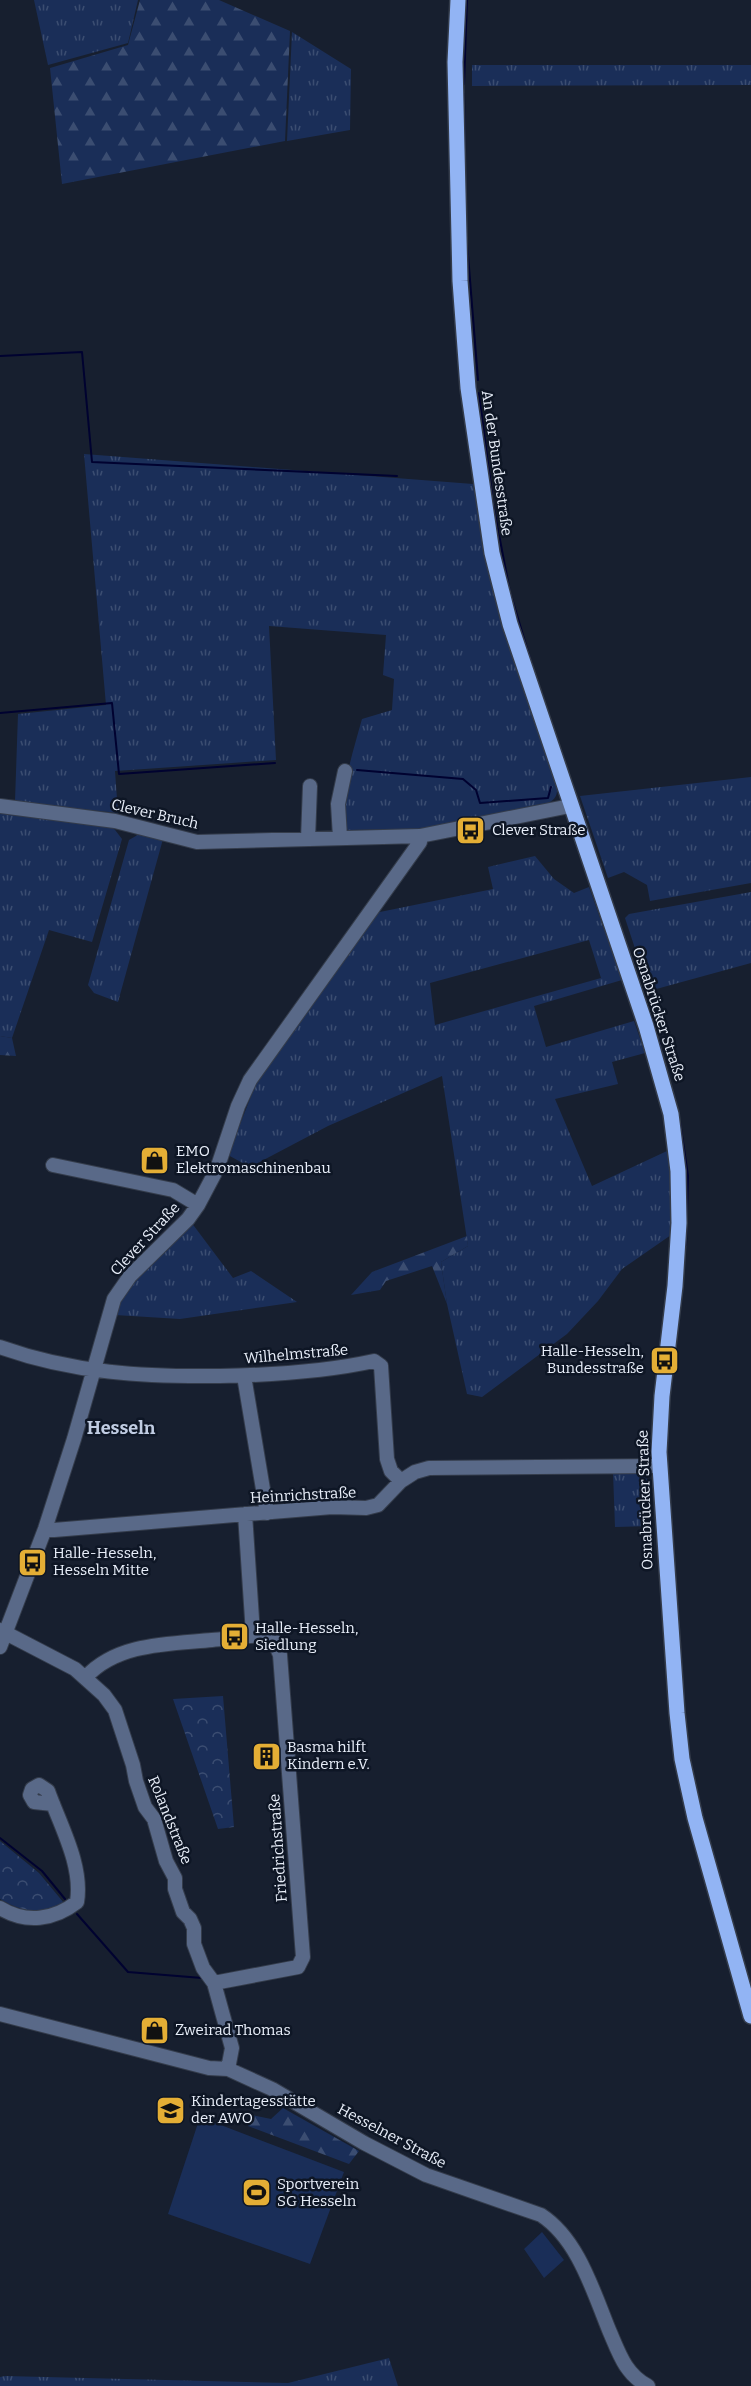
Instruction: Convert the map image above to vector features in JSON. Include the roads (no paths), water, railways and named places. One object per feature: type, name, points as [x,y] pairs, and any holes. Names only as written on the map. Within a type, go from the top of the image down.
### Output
[{"type":"main road","name":"An der Bundesstraße","points":[[458,0],[455,62],[460,281],[468,388],[485,513],[492,553],[510,624],[607,913]]},
{"type":"main road","name":"Osnabrücker Straße","points":[[607,913],[665,1086],[671,1114],[678,1171],[678,1251],[662,1396],[659,1466],[682,1759],[695,1818],[751,2016]]},
{"type":"street","points":[[340,837],[338,804],[345,771]]},
{"type":"street","points":[[308,839],[310,786]]},
{"type":"street","name":"Clever Bruch","points":[[0,806],[115,821],[197,842],[420,836]]},
{"type":"street","points":[[420,836],[570,806]]},
{"type":"street","name":"Clever Straße","points":[[0,1647],[3,1631],[45,1529],[74,1439],[114,1299],[120,1289],[198,1205],[218,1169],[240,1100],[250,1080],[420,842],[420,836]]},
{"type":"street","points":[[52,1165],[173,1190],[198,1205]]},
{"type":"street","name":"Wilhelmstraße","points":[[0,1347],[92,1371],[155,1377],[244,1376],[326,1371],[375,1360],[381,1366],[387,1459],[391,1471],[401,1481]]},
{"type":"street","points":[[244,1376],[267,1513]]},
{"type":"street","name":"Heinrichstraße","points":[[45,1529],[332,1508],[366,1508],[378,1505],[401,1481],[415,1472],[429,1468],[659,1466]]},
{"type":"street","points":[[86,1677],[94,1668],[138,1648],[253,1634],[245,1515]]},
{"type":"street","name":"Rolandstraße","points":[[3,1631],[75,1668],[104,1695],[115,1710],[145,1807],[154,1819],[163,1853],[175,1878],[175,1889],[183,1912],[190,1919],[194,1928],[194,1944],[203,1968],[214,1983],[232,2048],[228,2069]]},
{"type":"street","name":"Friedrichstraße","points":[[214,1983],[298,1967],[303,1957],[280,1655],[272,1636],[253,1634]]},
{"type":"street","points":[[0,1908],[10,1914],[28,1919],[63,1913],[77,1902],[80,1888],[74,1862],[52,1804]]},
{"type":"street","name":"Hesselner Straße","points":[[0,2014],[209,2068],[228,2069],[293,2100],[364,2144],[426,2175],[528,2210],[550,2221],[565,2237],[580,2264],[624,2367],[636,2380],[648,2386]]},
{"type":"waterway","points":[[464,84],[467,0]]},
{"type":"waterway","points":[[464,94],[465,159]]},
{"type":"waterway","points":[[466,230],[478,380]]},
{"type":"waterway","points":[[0,356],[82,352],[92,462],[397,476]]},
{"type":"waterway","points":[[479,393],[492,494]]},
{"type":"waterway","points":[[492,498],[510,592],[532,665]]},
{"type":"waterway","points":[[0,713],[112,703],[119,774],[275,763]]},
{"type":"waterway","points":[[357,770],[463,779],[476,790],[480,803],[548,798],[551,787]]},
{"type":"waterway","points":[[128,817],[134,819]]},
{"type":"waterway","points":[[643,994],[646,1003]]},
{"type":"waterway","points":[[658,1039],[660,1044]]},
{"type":"waterway","points":[[680,1122],[688,1176],[686,1245]]},
{"type":"waterway","points":[[0,1838],[42,1871],[65,1899]]},
{"type":"waterway","points":[[77,1914],[128,1972],[202,1978]]},
{"type":"place","name":"Clever Straße","points":[[471,830]]},
{"type":"place","name":"EMO Elektromaschinenbau","points":[[155,1160]]},
{"type":"place","name":"Halle-Hesseln, Bundesstraße","points":[[665,1360]]},
{"type":"place","name":"Halle-Hesseln, Hesseln Mitte","points":[[32,1562]]},
{"type":"place","name":"Halle-Hesseln, Siedlung","points":[[234,1637]]},
{"type":"place","name":"Basma hilft Kindern e.V.","points":[[266,1756]]},
{"type":"place","name":"Zweirad Thomas","points":[[154,2030]]},
{"type":"place","name":"Kindertagesstätte der AWO","points":[[170,2110]]},
{"type":"place","name":"Sportverein SG Hesseln","points":[[256,2193]]},
{"type":"district","name":"Hesseln","points":[[121,1428]]}]
